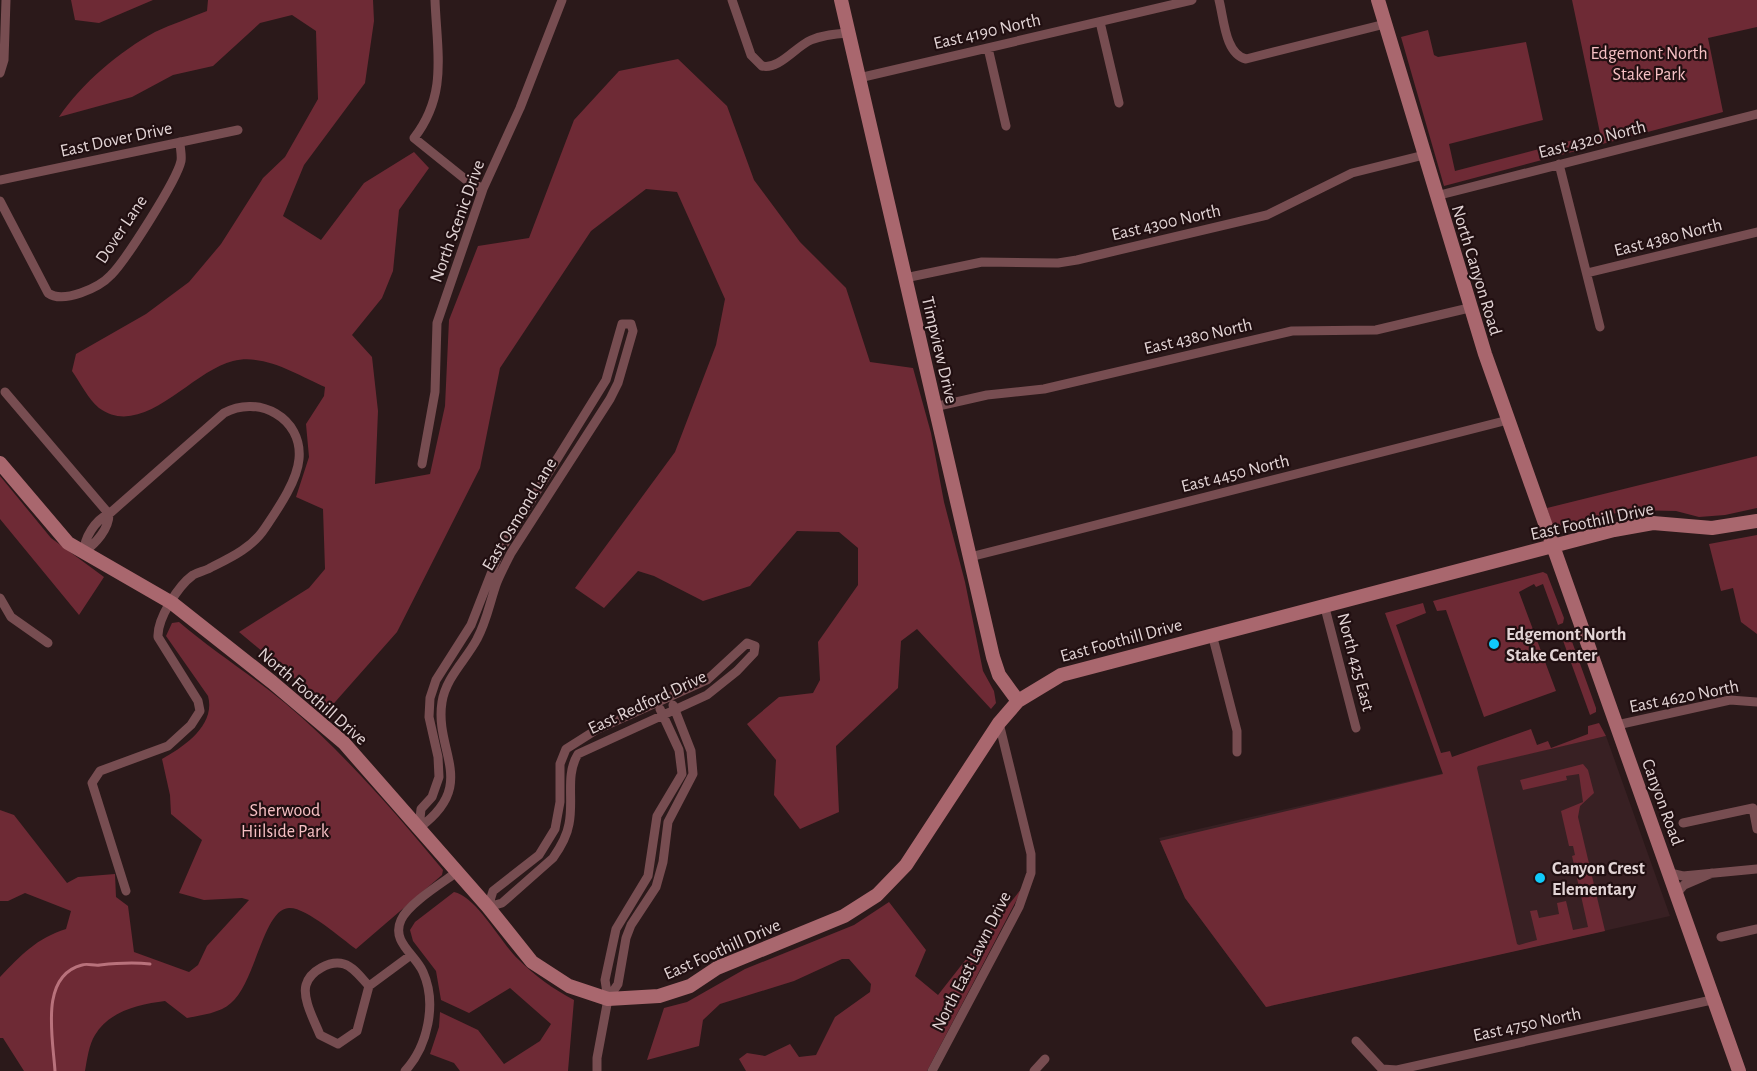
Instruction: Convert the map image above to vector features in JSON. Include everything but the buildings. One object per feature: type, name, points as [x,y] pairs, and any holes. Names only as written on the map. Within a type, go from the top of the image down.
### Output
[{"type":"street","points":[[0,73],[4,60],[6,0]]},
{"type":"street","points":[[435,0],[436,100],[429,117],[414,138],[465,179],[483,189]]},
{"type":"street","name":"North Scenic Drive","points":[[422,464],[435,392],[437,323],[483,189],[520,108],[562,0]]},
{"type":"street","points":[[732,0],[751,55],[762,66],[769,66],[808,41],[825,35],[848,33]]},
{"type":"street","name":"Timpview Drive","points":[[841,0],[996,667],[1018,701]]},
{"type":"street","name":"East 4190 North","points":[[859,78],[1192,0]]},
{"type":"street","points":[[1220,0],[1231,48],[1242,58],[1251,59],[1385,24]]},
{"type":"street","name":"North Canyon Road","points":[[1378,0],[1470,308],[1552,547]]},
{"type":"street","points":[[1100,22],[1119,103]]},
{"type":"street","points":[[988,48],[1006,126]]},
{"type":"street","name":"East 4320 North","points":[[1436,196],[1757,114]]},
{"type":"street","name":"East Dover Drive","points":[[0,180],[238,130]]},
{"type":"street","name":"Dover Lane","points":[[0,201],[48,293],[61,297],[89,289],[110,277],[128,254],[176,174],[181,160],[180,142]]},
{"type":"street","name":"East 4300 North","points":[[905,278],[982,262],[1058,263],[1111,252],[1267,215],[1352,173],[1424,155]]},
{"type":"street","points":[[1559,164],[1600,327]]},
{"type":"street","name":"East 4380 North","points":[[1587,273],[1757,232]]},
{"type":"street","name":"East 4380 North","points":[[934,407],[987,396],[1044,389],[1292,331],[1376,330],[1470,308]]},
{"type":"street","name":"East Osmond Lane","points":[[622,324],[631,324],[633,337],[618,383],[511,553],[497,581],[478,637],[451,677],[443,698],[441,725],[452,774],[445,798],[433,818],[419,828],[421,808],[434,792],[439,765],[430,727],[430,698],[436,680],[464,638],[500,551],[606,380],[620,327],[622,324]]},
{"type":"street","points":[[5,392],[109,514]]},
{"type":"street","points":[[84,552],[84,542],[101,517],[109,514],[224,413],[240,406],[272,410],[289,425],[295,435],[299,458],[297,470],[257,539],[233,556],[206,570],[187,591],[172,603],[158,628],[158,637],[198,701],[200,711],[191,725],[168,746],[100,771],[92,783],[126,891]]},
{"type":"street","name":"East 4450 North","points":[[970,557],[1508,420]]},
{"type":"street","name":"North Foothill Drive","points":[[0,463],[69,543],[172,603],[272,682],[344,743],[532,962],[544,972],[569,986],[608,999]]},
{"type":"street","name":"East Foothill Drive","points":[[608,999],[659,996],[690,986],[734,960],[844,916],[877,895],[906,865],[999,723],[1018,701],[1061,675],[1324,604],[1641,525],[1668,523],[1712,528],[1757,521]]},
{"type":"street","name":"Canyon Road","points":[[1552,547],[1716,999],[1739,1071]]},
{"type":"street","points":[[0,598],[11,617],[48,643]]},
{"type":"street","name":"North 425 East","points":[[1324,604],[1356,728]]},
{"type":"street","points":[[476,610],[486,615]]},
{"type":"street","points":[[1212,634],[1238,731],[1237,752]]},
{"type":"street","name":"East Redford Drive","points":[[747,643],[755,646],[754,653],[728,680],[707,695],[578,754],[571,775],[569,824],[559,850],[502,903],[488,908],[494,891],[539,855],[555,830],[560,802],[560,764],[566,749],[596,729],[707,680],[747,643]]},
{"type":"street","points":[[608,999],[618,984],[628,931],[656,887],[663,862],[668,822],[693,774],[691,751],[670,698]]},
{"type":"street","name":"East 4620 North","points":[[1617,725],[1730,700],[1757,702]]},
{"type":"street","points":[[597,1071],[597,1058],[608,999],[605,980],[616,929],[648,876],[657,816],[682,774],[679,750],[657,703]]},
{"type":"street","name":"North East Lawn Drive","points":[[932,1071],[1019,907],[1031,873],[1031,854],[999,723]]},
{"type":"street","points":[[434,792],[445,798]]},
{"type":"street","points":[[1683,823],[1753,808],[1757,830]]},
{"type":"street","points":[[1670,873],[1683,876],[1757,869]]},
{"type":"street","points":[[405,1071],[424,1039],[429,1006],[427,982],[422,969],[400,939],[401,920],[457,872]]},
{"type":"street","points":[[1677,893],[1684,885],[1712,873]]},
{"type":"street","points":[[1721,937],[1757,929]]},
{"type":"street","points":[[369,986],[354,969],[345,964],[322,966],[311,976],[306,985],[305,994],[320,1035],[338,1044],[350,1039],[357,1031],[369,986],[411,956]]},
{"type":"street","name":"East 4750 North","points":[[1356,1041],[1382,1069],[1397,1070],[1716,999]]},
{"type":"street","points":[[1034,1071],[1045,1059]]},
{"type":"shaded area","points":[[1606,736],[1670,916],[1266,1007],[1185,898],[1159,838]]},
{"type":"green space","points":[[71,0],[153,0],[99,23],[75,20]]},
{"type":"green space","points":[[208,0],[373,0],[374,21],[365,83],[304,165],[283,216],[321,240],[364,183],[414,152],[429,168],[399,210],[393,271],[382,298],[352,335],[372,357],[378,411],[375,484],[430,474],[445,406],[449,320],[478,246],[529,238],[574,120],[619,71],[678,59],[727,106],[754,180],[800,242],[846,288],[870,362],[913,368],[931,433],[944,502],[965,582],[983,671],[994,691],[996,703],[991,709],[917,629],[901,641],[898,688],[836,746],[839,812],[800,829],[774,795],[776,760],[747,724],[779,697],[813,693],[820,680],[818,642],[858,585],[858,548],[839,532],[797,531],[750,586],[703,601],[654,576],[638,571],[604,608],[575,588],[675,452],[716,345],[725,299],[677,192],[646,189],[591,231],[500,368],[480,468],[397,632],[328,710],[305,687],[239,632],[309,588],[325,569],[323,509],[296,497],[309,457],[306,424],[324,396],[325,387],[280,366],[245,359],[217,367],[150,410],[133,416],[116,416],[95,404],[72,371],[76,354],[146,314],[189,282],[221,244],[263,178],[285,157],[318,99],[316,31],[292,15],[260,23],[213,66],[173,75],[132,97],[59,117],[78,92],[115,59],[155,32],[207,11]]},
{"type":"green space","name":"Edgemont North Stake Park","points":[[1572,0],[1757,0],[1757,27],[1708,38],[1723,112],[1444,186],[1401,37],[1428,30],[1434,55],[1438,57],[1526,42],[1543,120],[1449,144],[1455,171],[1600,133]]},
{"type":"green space","points":[[1757,456],[1757,508],[1725,515],[1699,517],[1676,511],[1630,510],[1558,526],[1552,524],[1547,508]]},
{"type":"green space","points":[[0,476],[51,538],[104,577],[79,615],[0,519]]},
{"type":"green space","points":[[1757,535],[1757,634],[1741,622],[1733,588],[1721,591],[1709,544]]},
{"type":"green space","points":[[1543,572],[1547,574],[1564,618],[1563,623],[1558,625],[1543,584],[1536,587],[1534,584],[1519,592],[1556,691],[1484,717],[1446,610],[1437,611],[1433,601]]},
{"type":"green space","points":[[1423,603],[1426,613],[1396,625],[1441,753],[1450,751],[1452,757],[1531,729],[1537,745],[1548,741],[1551,748],[1588,734],[1588,726],[1599,723],[1606,736],[1477,768],[1519,945],[1537,940],[1530,911],[1537,910],[1539,918],[1559,914],[1557,903],[1566,901],[1573,930],[1588,927],[1572,856],[1575,855],[1573,846],[1569,846],[1561,811],[1583,802],[1579,774],[1566,776],[1567,780],[1523,790],[1520,780],[1583,764],[1588,770],[1594,793],[1580,806],[1578,817],[1605,931],[1266,1007],[1185,898],[1160,841],[1443,774],[1385,613]]},
{"type":"green space","name":"Sherwood Hiilside Park","points":[[179,622],[285,703],[327,741],[406,826],[443,870],[442,875],[356,949],[324,924],[305,913],[289,908],[280,912],[272,920],[240,993],[227,1006],[210,1013],[187,1018],[165,1001],[126,1010],[108,1020],[95,1035],[85,1071],[24,1071],[3,1038],[0,1038],[0,977],[38,942],[66,929],[71,911],[25,893],[8,901],[0,901],[0,810],[14,815],[67,883],[78,877],[115,874],[116,897],[128,906],[134,952],[189,972],[198,965],[207,946],[249,900],[242,898],[204,900],[179,893],[202,840],[171,814],[170,795],[162,759],[180,748],[196,734],[203,726],[209,707],[208,696],[166,636],[172,623]]},
{"type":"green space","points":[[1567,633],[1596,708],[1596,712],[1590,715],[1561,635]]},
{"type":"green space","points":[[1025,884],[927,1071],[746,1071],[739,1059],[747,1053],[765,1056],[790,1044],[799,1057],[816,1055],[835,1017],[870,992],[871,984],[849,959],[842,959],[794,981],[720,1004],[703,1020],[699,1046],[647,1060],[664,1008],[687,1002],[745,969],[854,925],[889,902],[926,950],[915,976],[938,995]]},
{"type":"green space","points":[[454,892],[471,902],[524,965],[544,982],[574,1000],[568,1071],[460,1071],[454,1063],[430,1054],[439,1027],[440,1012],[478,1030],[504,1064],[540,1041],[551,1024],[510,988],[469,1013],[441,1000],[436,971],[413,941],[410,930],[415,922]]},
{"type":"waterway","points":[[55,1071],[52,1010],[59,982],[68,971],[84,964],[150,964]]},
{"type":"place","name":"Edgemont North Stake Center","points":[[1494,644]]},
{"type":"place","name":"Canyon Crest Elementary","points":[[1540,878]]}]
